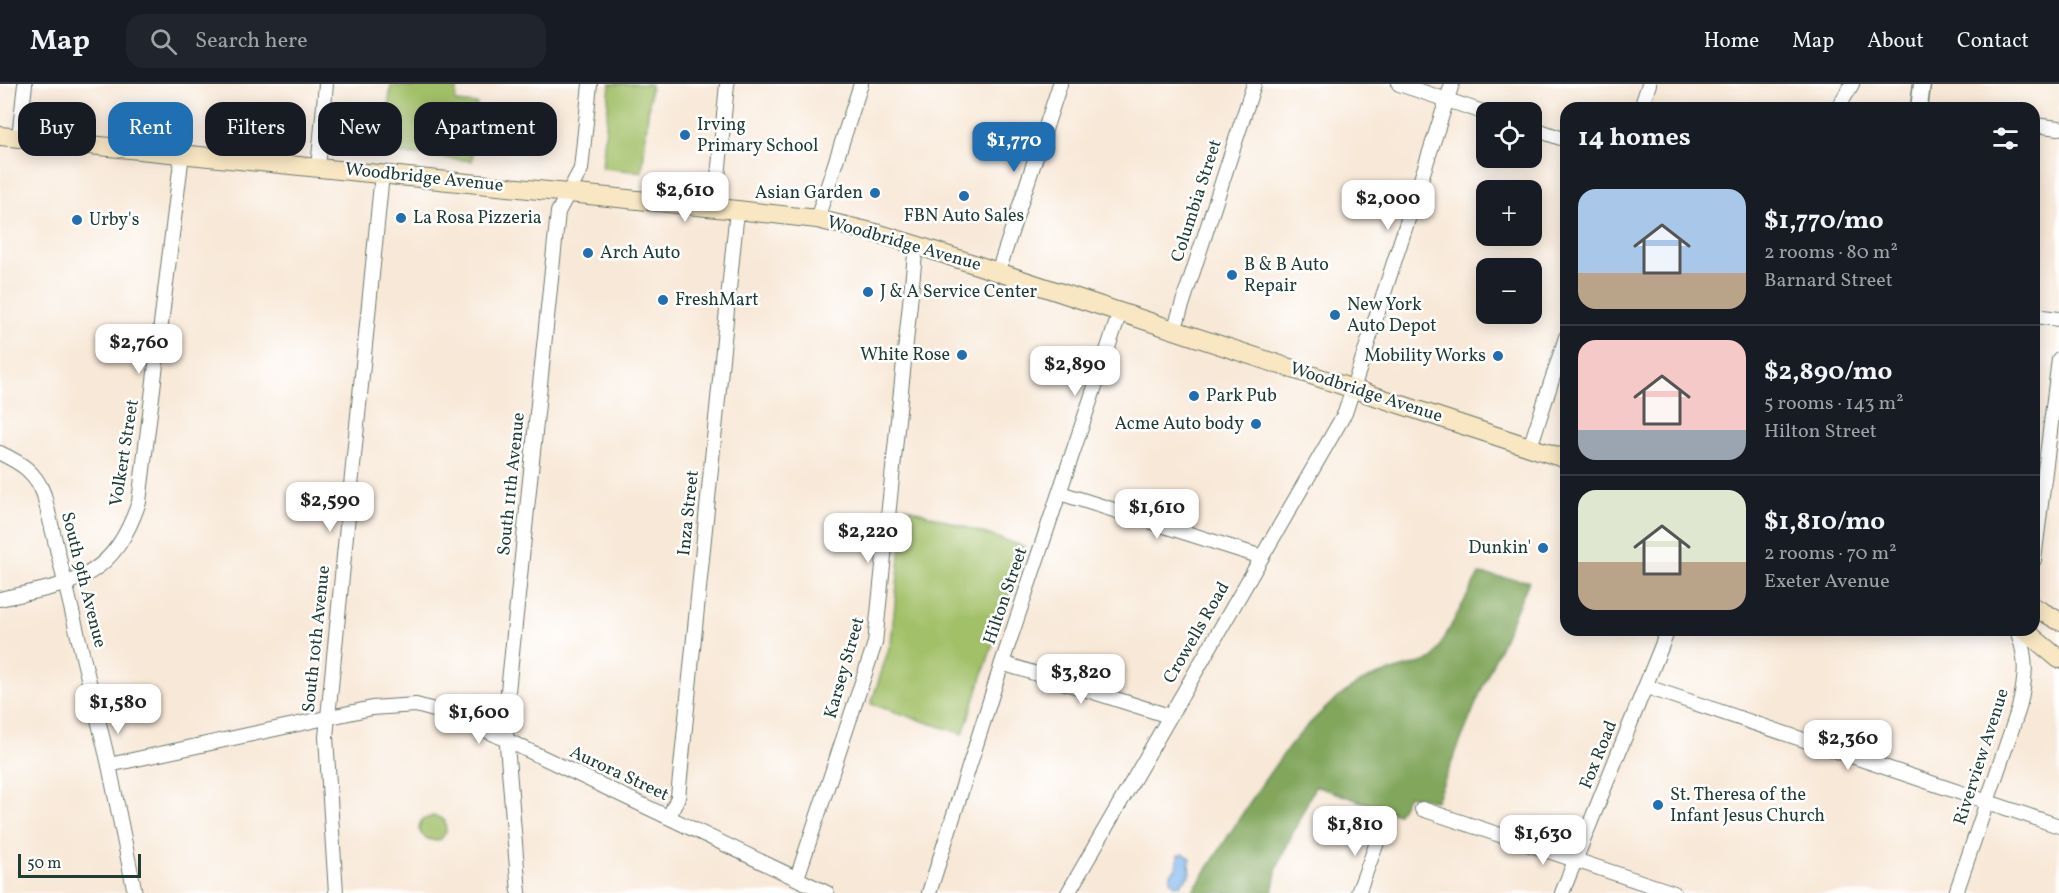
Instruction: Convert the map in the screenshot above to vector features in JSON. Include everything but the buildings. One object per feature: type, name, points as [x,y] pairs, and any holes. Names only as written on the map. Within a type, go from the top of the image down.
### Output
[{"type":"main road","name":"Woodbridge Avenue","points":[[0,136],[18,138]]},
{"type":"main road","name":"Woodbridge Avenue","points":[[193,155],[817,219],[916,245],[1560,457]]},
{"type":"main road","points":[[2040,610],[2059,621]]},
{"type":"main road","points":[[2040,626],[2053,629],[2059,634]]},
{"type":"main road","points":[[2031,636],[2059,659]]},
{"type":"street","points":[[23,102],[25,84]]},
{"type":"street","points":[[318,168],[326,84]]},
{"type":"street","name":"South 11th Avenue","points":[[519,893],[505,720],[558,212],[581,169],[590,84]]},
{"type":"street","points":[[715,208],[728,84]]},
{"type":"street","points":[[817,219],[861,84]]},
{"type":"street","points":[[998,272],[1060,84]]},
{"type":"street","name":"Columbia Street","points":[[1174,330],[1254,84]]},
{"type":"street","points":[[1399,84],[1476,110]]},
{"type":"street","name":"Crowells Road","points":[[1068,893],[1345,413],[1452,84]]},
{"type":"street","points":[[1643,102],[1649,84]]},
{"type":"street","points":[[1842,102],[1852,84]]},
{"type":"street","points":[[1920,102],[1922,84]]},
{"type":"street","points":[[2040,126],[2059,128]]},
{"type":"street","points":[[1542,132],[1560,138]]},
{"type":"street","name":"Volkert Street","points":[[0,599],[66,585],[83,577],[112,554],[131,525],[139,502],[182,156]]},
{"type":"street","name":"South 10th Avenue","points":[[336,893],[326,737],[327,719],[382,174]]},
{"type":"street","name":"Inza Street","points":[[669,817],[678,796],[737,210]]},
{"type":"street","name":"Karsey Street","points":[[797,878],[875,643],[916,245]]},
{"type":"street","name":"Hilton Street","points":[[929,893],[1002,663],[1120,312]]},
{"type":"street","points":[[2040,317],[2059,319]]},
{"type":"street","points":[[1530,447],[1560,355]]},
{"type":"street","points":[[2040,512],[2059,359]]},
{"type":"street","name":"South 9th Avenue","points":[[0,453],[17,461],[35,475],[40,485],[109,765],[135,893]]},
{"type":"street","points":[[1060,492],[1262,557]]},
{"type":"street","points":[[2040,608],[2059,615]]},
{"type":"street","name":"Fox Road","points":[[1562,893],[1666,636]]},
{"type":"street","name":"Riverview Avenue","points":[[1956,893],[2019,707],[2025,681],[2026,661],[2019,636]]},
{"type":"street","points":[[1002,663],[1169,717]]},
{"type":"street","points":[[1647,687],[2059,826]]},
{"type":"street","name":"Aurora Street","points":[[109,765],[372,708],[416,705],[456,716],[827,893]]},
{"type":"street","points":[[1422,809],[1674,893]]},
{"type":"street","points":[[1358,893],[1381,832]]},
{"type":"green space","points":[[413,84],[457,84],[455,102],[414,102],[414,155],[402,154],[402,102],[389,102],[391,85],[413,87]]},
{"type":"green space","points":[[610,84],[651,84],[642,172],[602,168]]},
{"type":"green space","points":[[423,156],[472,156],[472,161]]},
{"type":"green space","points":[[905,507],[1025,547],[963,734],[871,704],[891,642]]},
{"type":"green space","points":[[1479,574],[1529,581],[1436,801],[1408,795],[1398,814],[1315,786],[1277,867],[1272,893],[1191,893],[1265,779],[1307,726],[1359,683],[1374,676],[1433,659]]},
{"type":"green space","points":[[433,816],[445,821],[446,832],[441,839],[436,841],[424,837],[419,828],[422,820]]},
{"type":"water","points":[[1184,854],[1191,858],[1189,866],[1191,873],[1181,884],[1175,885],[1170,880],[1170,875],[1177,867],[1178,855]]},
{"type":"place","name":"Irving Primary School","points":[[685,135]]},
{"type":"place","name":"Asian Garden","points":[[875,193]]},
{"type":"place","name":"FBN Auto Sales","points":[[964,196]]},
{"type":"place","name":"La Rosa Pizzeria","points":[[401,218]]},
{"type":"place","name":"Urby's","points":[[77,220]]},
{"type":"place","name":"Arch Auto","points":[[588,253]]},
{"type":"place","name":"B & B Auto Repair","points":[[1232,275]]},
{"type":"place","name":"J & A Service Center","points":[[868,292]]},
{"type":"place","name":"FreshMart","points":[[663,300]]},
{"type":"place","name":"New York Auto Depot","points":[[1335,315]]},
{"type":"place","name":"White Rose","points":[[962,355]]},
{"type":"place","name":"Mobility Works","points":[[1498,356]]},
{"type":"place","name":"Park Pub","points":[[1194,396]]},
{"type":"place","name":"Acme Auto body","points":[[1256,424]]},
{"type":"place","name":"Dunkin'","points":[[1543,548]]},
{"type":"place","name":"St. Theresa of the Infant Jesus Church","points":[[1658,805]]}]
